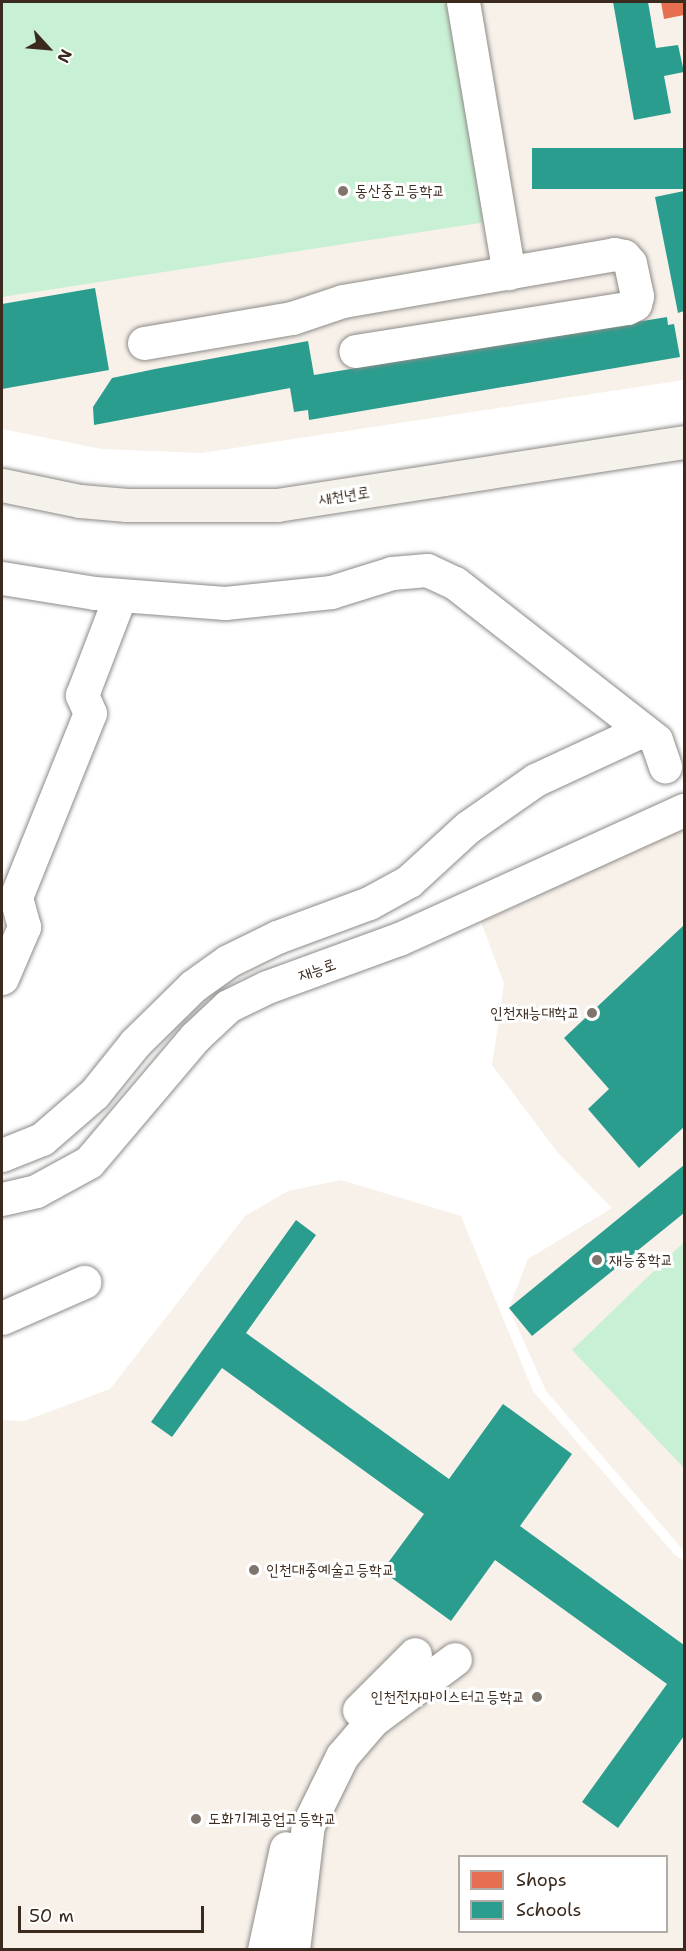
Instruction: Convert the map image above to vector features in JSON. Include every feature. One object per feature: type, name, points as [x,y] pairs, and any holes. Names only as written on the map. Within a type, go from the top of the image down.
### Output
[{"type":"main road","name":"새천년로","points":[[2,485],[80,501],[127,506],[277,505],[684,442]]},
{"type":"street","points":[[463,2],[509,273]]},
{"type":"street","points":[[144,343],[292,318],[343,301],[614,254],[624,256],[630,263],[637,296],[635,304],[627,308],[355,351]]},
{"type":"street","points":[[2,578],[120,596],[225,603],[331,592],[392,573],[427,570],[455,583],[656,740],[665,766]]},
{"type":"street","points":[[2,978],[24,927],[16,897],[90,713],[82,695],[120,596]]},
{"type":"street","points":[[2,1155],[42,1139],[94,1094],[135,1043],[192,986],[228,961],[277,937],[369,903],[409,881],[468,827],[535,780],[643,730]]},
{"type":"street","name":"재능로","points":[[2,1199],[36,1191],[68,1177],[88,1162],[195,1037],[228,1006],[267,987],[399,939],[684,810]]},
{"type":"street","points":[[2,1318],[84,1282]]},
{"type":"street","points":[[264,1950],[291,1826],[306,1781],[332,1736],[415,1654]]},
{"type":"street","points":[[293,1950],[308,1825],[342,1756],[372,1720],[455,1659]]},
{"type":"shaded area","name":"동산중고등학교","points":[[2,2],[684,2],[684,380],[202,453],[101,449],[2,429]]},
{"type":"shaded area","points":[[684,827],[684,1551],[546,1391],[509,1308],[528,1259],[612,1208],[558,1153],[492,1065],[504,984],[481,922]]},
{"type":"shaded area","name":"인천대중예술고등학교","points":[[341,1180],[461,1216],[533,1391],[675,1555],[684,1561],[684,1949],[2,1949],[2,1420],[24,1421],[110,1389],[245,1216],[288,1191]]},
{"type":"green space","points":[[2,2],[449,2],[486,222],[2,297]]},
{"type":"green space","points":[[684,1242],[684,1468],[572,1350]]},
{"type":"building: Shops","points":[[661,2],[684,2],[684,15],[664,19]]},
{"type":"building: Schools","points":[[613,2],[648,2],[656,48],[678,45],[684,72],[664,76],[671,113],[634,120]]},
{"type":"building: Schools","points":[[532,148],[684,148],[684,189],[532,189]]},
{"type":"building: Schools","points":[[684,191],[684,311],[678,313],[655,197]]},
{"type":"building: Schools","points":[[95,288],[109,370],[2,389],[2,304]]},
{"type":"building: Schools","points":[[667,317],[668,325],[674,324],[680,357],[309,420],[308,410],[294,412],[290,388],[94,425],[93,407],[112,378],[155,369],[308,341],[314,375]]},
{"type":"building: Schools","points":[[684,925],[684,1127],[639,1168],[588,1109],[609,1089],[564,1038]]},
{"type":"building: Schools","name":"재능중학교","points":[[684,1165],[684,1213],[532,1336],[509,1308]]},
{"type":"building: Schools","points":[[296,1220],[316,1235],[246,1333],[449,1479],[503,1404],[572,1454],[520,1526],[684,1645],[684,1736],[618,1828],[582,1802],[667,1684],[495,1560],[451,1621],[382,1571],[424,1514],[222,1368],[172,1437],[151,1422]]},
{"type":"place","name":"동산중고등학교","points":[[343,191]]},
{"type":"place","name":"인천재능대학교","points":[[592,1013]]},
{"type":"place","name":"재능중학교","points":[[597,1260]]},
{"type":"place","name":"인천대중예술고등학교","points":[[254,1570]]},
{"type":"place","name":"인천전자마이스터고등학교","points":[[537,1697]]},
{"type":"place","name":"도화기계공업고등학교","points":[[196,1819]]}]
